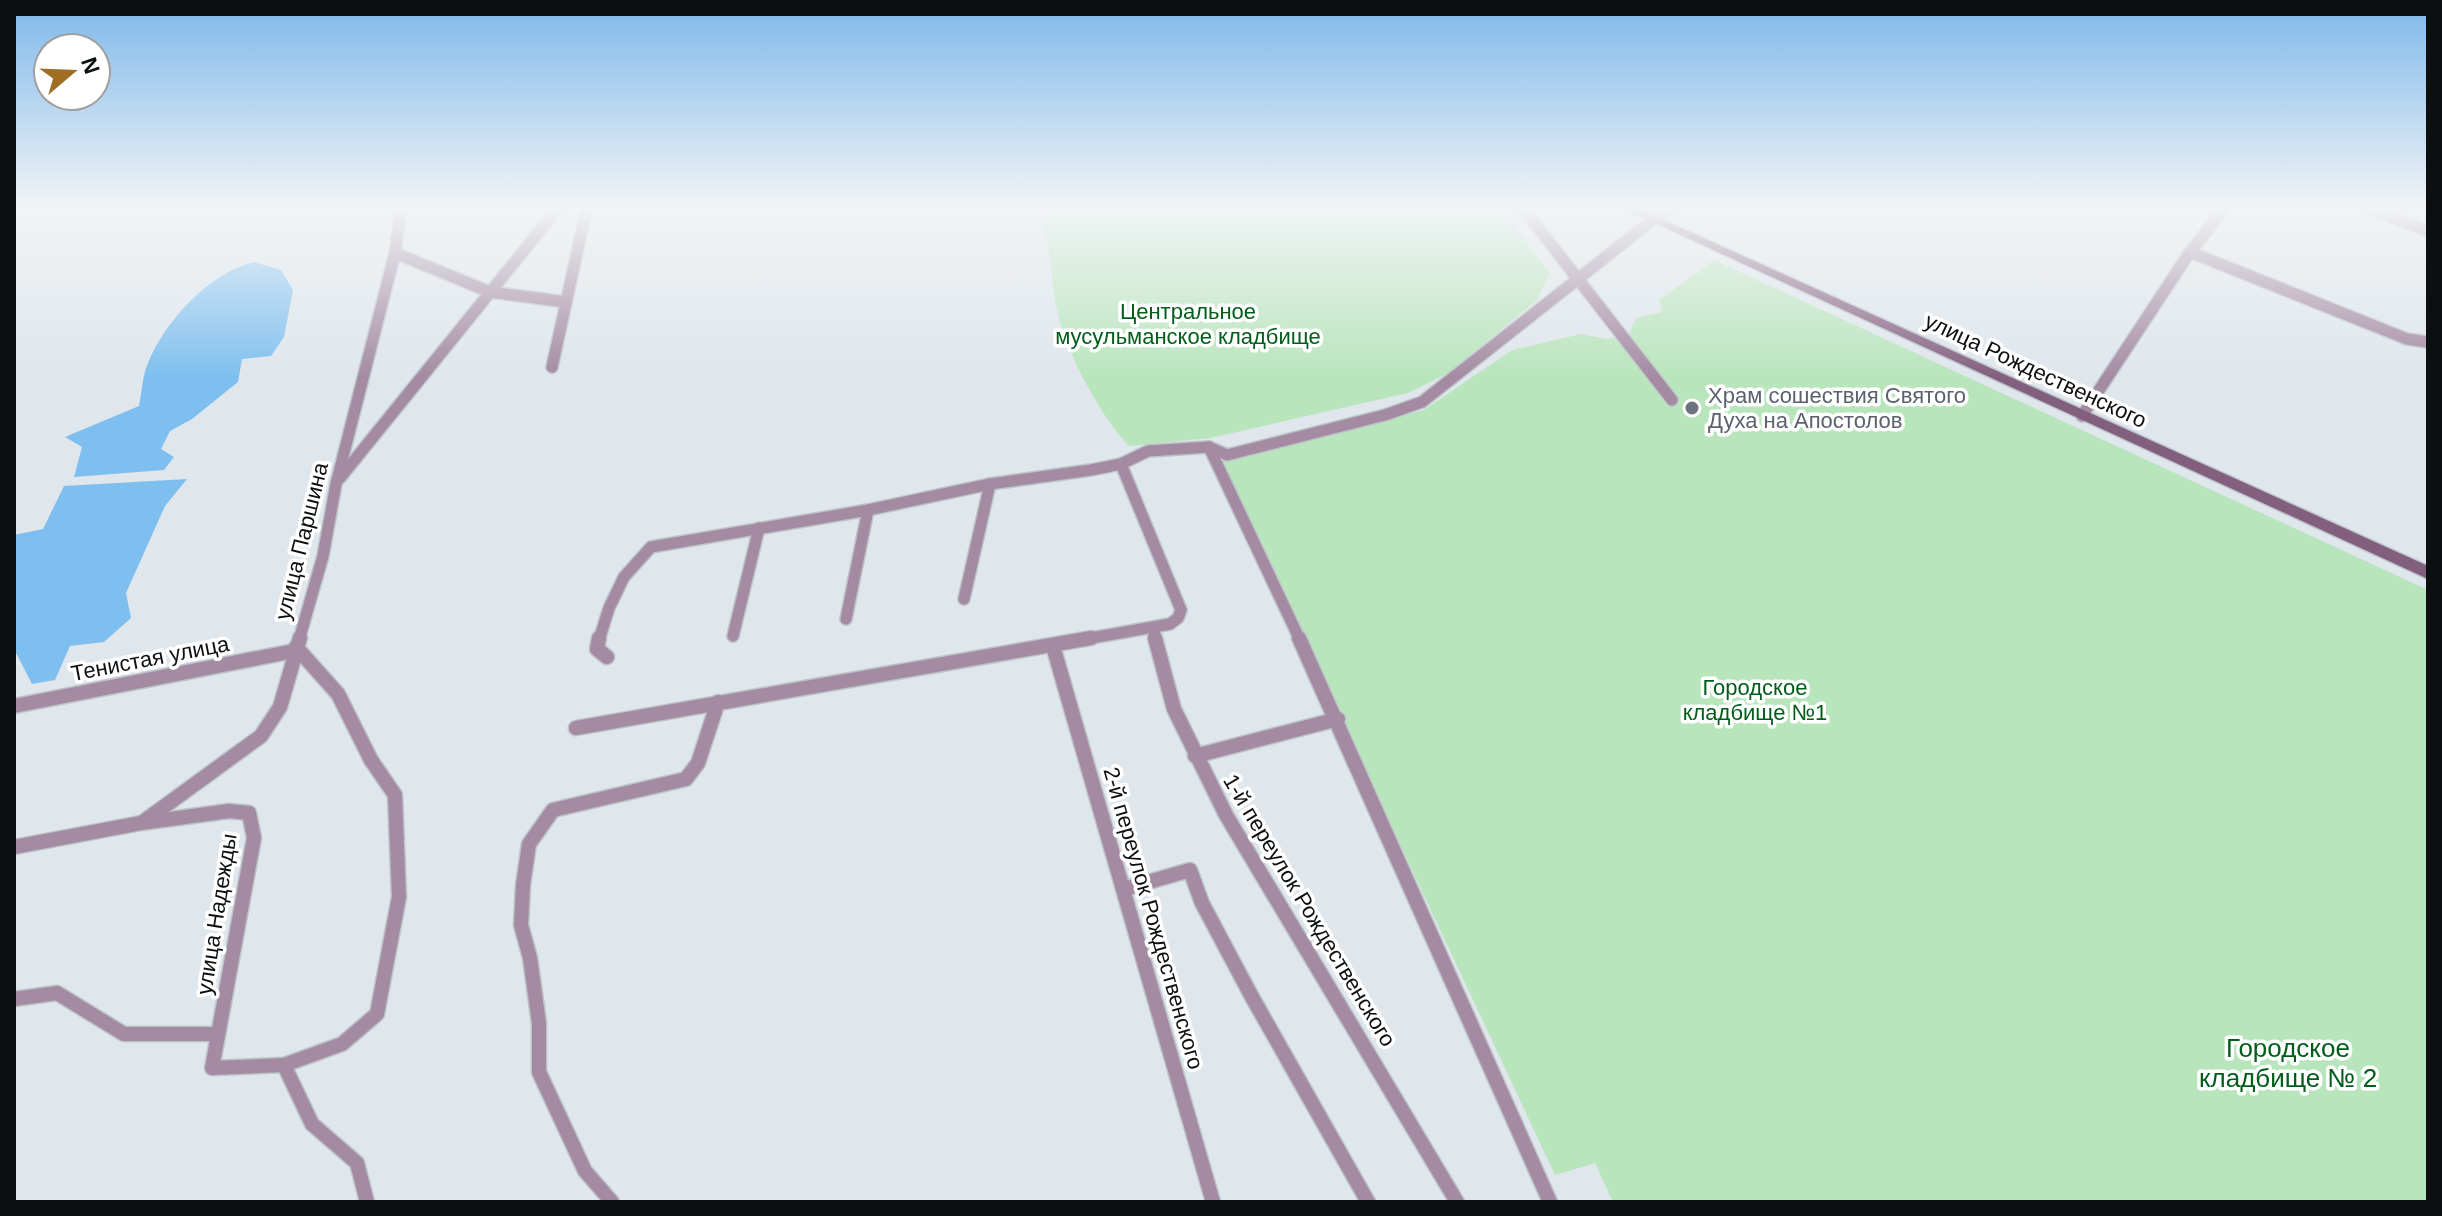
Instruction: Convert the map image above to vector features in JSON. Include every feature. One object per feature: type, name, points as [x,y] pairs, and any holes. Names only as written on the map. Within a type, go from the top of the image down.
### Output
[{"type":"main road","name":"улица Рождественского","points":[[1750,264],[2428,573]]},
{"type":"street","name":"улица Паршина","points":[[141,823],[261,736],[280,707],[323,556],[336,484],[392,264]]},
{"type":"street","points":[[421,264],[490,292],[566,302]]},
{"type":"street","points":[[336,484],[513,264]]},
{"type":"street","points":[[552,367],[574,264]]},
{"type":"street","points":[[1565,264],[1672,400]]},
{"type":"street","points":[[607,657],[597,649],[598,634],[606,614],[640,552],[665,542],[868,510],[990,484],[1121,464],[1148,451],[1209,447],[1227,455],[1385,415],[1422,402],[1596,264]]},
{"type":"street","points":[[2082,416],[2182,264]]},
{"type":"street","points":[[2219,264],[2407,339],[2428,342]]},
{"type":"street","points":[[1209,447],[1338,719],[1550,1202]]},
{"type":"street","points":[[576,728],[1170,624],[1178,618],[1181,610],[1121,464]]},
{"type":"street","points":[[964,599],[990,484]]},
{"type":"street","points":[[846,619],[868,510]]},
{"type":"street","points":[[733,636],[759,528]]},
{"type":"street","name":"1-й переулок Рождественского","points":[[1153,629],[1174,709],[1226,815],[1457,1202]]},
{"type":"street","name":"2-й переулок Рождественского","points":[[1053,646],[1213,1202]]},
{"type":"street","points":[[295,649],[338,694],[371,760],[395,795],[399,897],[377,1014],[342,1044],[284,1065],[312,1124],[357,1163],[367,1202]]},
{"type":"street","name":"Тенистая улица","points":[[14,706],[295,649]]},
{"type":"street","points":[[612,1202],[585,1171],[539,1072],[539,1023],[530,958],[521,925],[529,844],[553,810],[686,779],[698,763],[718,702]]},
{"type":"street","points":[[1195,756],[1338,719]]},
{"type":"street","name":"улица Надежды","points":[[14,847],[141,823],[229,811],[249,813],[254,838],[212,1068],[284,1065]]},
{"type":"street","points":[[1124,889],[1190,870],[1202,903],[1368,1202]]},
{"type":"street","points":[[14,999],[57,993],[124,1034],[218,1034]]},
{"type":"green space","name":"Центральное мусульманское кладбище","points":[[1051,264],[1543,264],[1550,273],[1537,300],[1450,372],[1408,393],[1210,438],[1129,446],[1106,417],[1076,364],[1057,310]]},
{"type":"green space","name":"Городское кладбище №1","points":[[1709,264],[1722,264],[2428,590],[2428,1202],[1613,1202],[1595,1163],[1555,1175],[1221,462],[1424,410],[1512,350],[1581,334],[1607,339],[1629,334],[1636,318],[1662,312],[1659,300]]},
{"type":"water","points":[[260,264],[281,270],[293,290],[284,337],[271,356],[242,359],[238,382],[192,419],[170,431],[161,449],[174,457],[164,470],[74,477],[82,447],[65,437],[139,406],[148,363],[165,331],[190,301],[237,268]]},
{"type":"water","points":[[187,479],[165,506],[126,593],[131,618],[104,642],[70,646],[55,680],[32,684],[14,649],[14,535],[43,529],[64,486]]},
{"type":"place","name":"Храм сошествия Святого Духа на Апостолов","points":[[1692,408]]},
{"type":"park label","name":"Городское кладбище № 2","points":[[2288,1063]]}]
